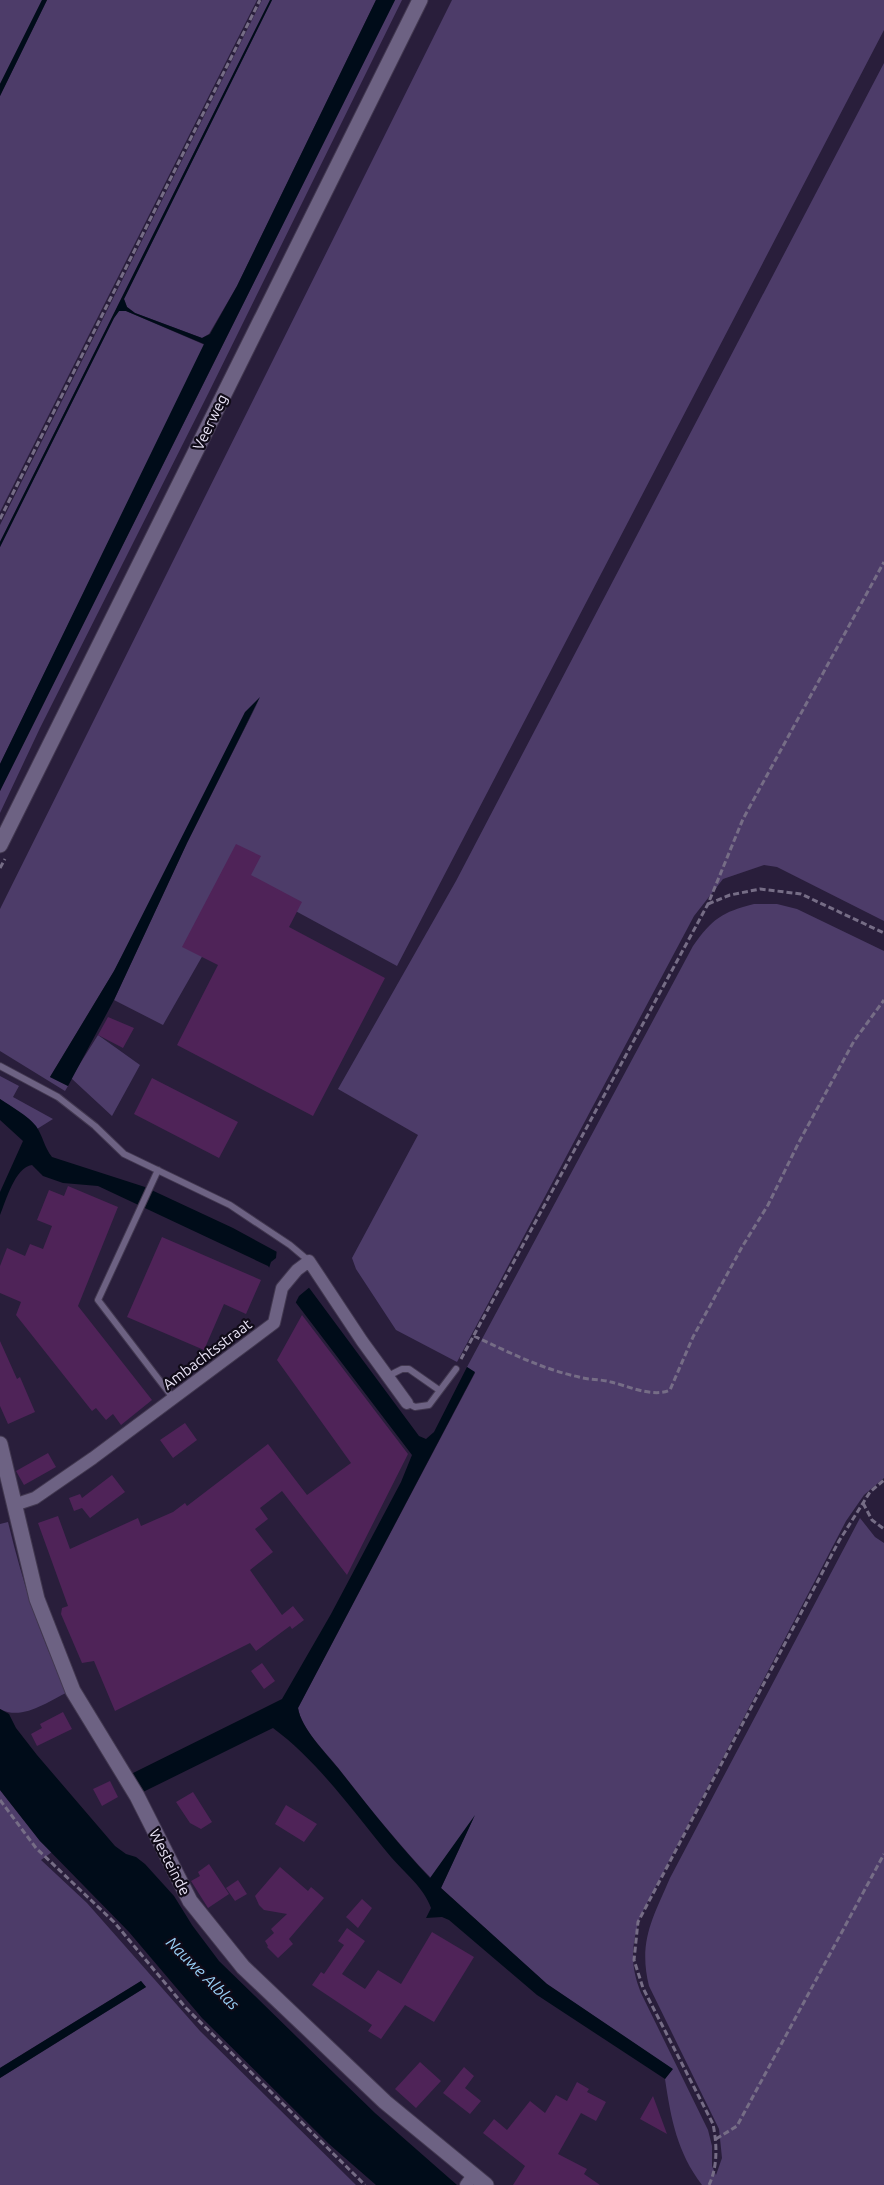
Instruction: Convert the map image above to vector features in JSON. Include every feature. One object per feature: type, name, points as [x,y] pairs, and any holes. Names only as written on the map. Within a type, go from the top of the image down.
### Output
[{"type":"street","name":"Veerweg","points":[[0,845],[420,0]]},
{"type":"street","name":"Ambachtsstraat","points":[[14,1505],[35,1498],[274,1323],[282,1288],[297,1270],[309,1261]]},
{"type":"street","points":[[309,1261],[362,1341],[407,1403]]},
{"type":"street","name":"Westeinde","points":[[0,1443],[37,1599],[73,1691],[137,1796],[190,1900],[252,1975],[469,2181],[486,2185]]},
{"type":"lane","points":[[0,1066],[58,1097],[95,1126],[124,1154],[230,1205],[290,1245],[309,1261]]},
{"type":"lane","points":[[158,1170],[98,1300],[173,1398]]},
{"type":"lane","points":[[388,1376],[402,1369],[409,1369],[439,1390]]},
{"type":"lane","points":[[407,1403],[415,1407],[429,1405],[456,1369]]},
{"type":"path","points":[[0,519],[260,0]]},
{"type":"path","points":[[456,1369],[708,904],[743,819],[884,562]]},
{"type":"path","points":[[708,904],[730,895],[760,889],[801,894],[884,933]]},
{"type":"path","points":[[474,1336],[533,1363],[579,1377],[662,1393],[670,1390],[693,1337],[742,1247],[768,1205],[849,1052],[884,1000]]},
{"type":"path","points":[[709,2185],[716,2164],[716,2139],[713,2124],[643,1988],[634,1960],[638,1922],[839,1541],[870,1492],[884,1480]]},
{"type":"path","points":[[863,1503],[872,1520],[884,1529]]},
{"type":"path","points":[[0,1800],[36,1848],[114,1922],[186,2008],[365,2185]]},
{"type":"path","points":[[716,2139],[737,2126],[884,1854]]},
{"type":"shaded area","points":[[0,0],[42,0],[0,84]]},
{"type":"shaded area","points":[[47,0],[257,0],[0,512],[0,96]]},
{"type":"shaded area","points":[[262,0],[270,0],[0,542],[0,525]]},
{"type":"shaded area","points":[[272,0],[376,0],[237,286],[209,334],[202,338],[135,313],[127,307],[124,299]]},
{"type":"shaded area","points":[[395,0],[402,0],[40,728],[0,813],[0,791]]},
{"type":"shaded area","points":[[452,0],[884,0],[884,30],[397,966],[244,883],[163,1025],[114,1000],[187,843],[259,700],[114,971],[50,1077],[68,1086],[65,1091],[0,1051],[0,909]]},
{"type":"shaded area","points":[[884,63],[884,921],[777,867],[764,865],[723,879],[694,916],[457,1362],[396,1330],[356,1269],[352,1258],[418,1135],[338,1089],[456,881]]},
{"type":"shaded area","points":[[119,311],[126,311],[205,345],[0,764],[0,547]]},
{"type":"shaded area","points":[[754,904],[777,904],[797,909],[884,951],[884,1478],[864,1495],[846,1521],[640,1917],[633,1947],[633,1965],[641,1993],[708,2130],[712,2146],[712,2166],[716,2175],[722,2158],[719,2129],[649,1986],[645,1956],[646,1943],[658,1905],[670,1878],[860,1518],[875,1537],[884,1543],[884,2185],[702,2185],[693,2173],[676,2135],[665,2079],[672,2069],[547,1984],[441,1888],[473,1819],[431,1878],[395,1838],[315,1740],[304,1724],[298,1708],[475,1373],[467,1367],[693,946],[706,929],[719,918],[734,910]]},
{"type":"shaded area","points":[[98,1035],[140,1065],[112,1116],[71,1078]]},
{"type":"shaded area","points":[[0,1076],[19,1086],[13,1097],[53,1119],[37,1129],[30,1120],[0,1099]]},
{"type":"shaded area","points":[[8,1522],[33,1609],[68,1692],[34,1709],[17,1713],[0,1709],[0,1524]]},
{"type":"shaded area","points":[[0,1790],[40,1841],[52,1852],[41,1860],[87,1903],[200,2031],[356,2185],[0,2185],[0,2078],[146,1987],[141,1981],[0,2068]]},
{"type":"water","points":[[42,0],[47,0],[0,96],[0,84]]},
{"type":"water","points":[[272,0],[124,299],[127,307],[135,313],[202,338],[210,334],[237,286],[376,0],[395,0],[0,791],[0,764],[204,344],[126,311],[119,311],[0,547],[0,542]]},
{"type":"water","points":[[260,697],[187,843],[114,1000],[68,1086],[50,1077],[114,971],[245,712]]},
{"type":"water","points":[[0,1099],[36,1126],[52,1157],[145,1187],[233,1228],[279,1253],[310,1289],[419,1436],[426,1439],[434,1432],[467,1367],[475,1372],[298,1708],[300,1716],[320,1747],[394,1838],[430,1878],[475,1815],[441,1888],[547,1984],[673,2069],[665,2079],[537,1995],[449,1920],[442,1917],[426,1918],[431,1908],[419,1887],[391,1857],[321,1772],[273,1728],[141,1793],[131,1774],[282,1699],[331,1614],[401,1482],[412,1455],[268,1266],[98,1186],[63,1183],[43,1176],[32,1165],[26,1167],[16,1178],[0,1215],[0,1192],[23,1141],[0,1120]]},
{"type":"water","name":"Nauwe Alblas","points":[[0,1709],[9,1714],[16,1728],[37,1755],[115,1846],[145,1864],[174,1896],[219,1961],[375,2113],[457,2185],[376,2185],[329,2144],[202,2018],[129,1932],[40,1841],[0,1790]]},
{"type":"water","points":[[141,1981],[146,1987],[0,2078],[0,2068]]},
{"type":"pier","points":[[277,1248],[311,1286],[299,1296],[295,1304],[268,1271],[271,1262],[276,1258]]},
{"type":"building","points":[[236,844],[261,856],[251,875],[302,902],[289,927],[385,978],[313,1116],[177,1045],[218,965],[182,947]]},
{"type":"building","points":[[108,1017],[134,1028],[123,1048],[98,1035]]},
{"type":"building","points":[[152,1078],[238,1122],[219,1158],[134,1114]]},
{"type":"building","points":[[68,1186],[118,1207],[78,1306],[152,1400],[121,1425],[113,1414],[106,1420],[96,1408],[92,1411],[16,1315],[21,1302],[0,1293],[0,1266],[7,1248],[25,1256],[30,1244],[43,1249],[52,1226],[37,1220],[49,1190],[64,1196]]},
{"type":"building","points":[[162,1237],[261,1280],[246,1314],[224,1304],[204,1350],[127,1317]]},
{"type":"building","points":[[302,1315],[408,1454],[347,1575],[282,1491],[260,1508],[268,1519],[255,1529],[273,1552],[250,1570],[282,1615],[293,1606],[304,1620],[292,1629],[290,1626],[256,1651],[250,1643],[115,1711],[94,1661],[82,1663],[61,1614],[62,1608],[68,1606],[38,1523],[58,1516],[70,1549],[138,1518],[141,1526],[173,1512],[185,1503],[187,1506],[268,1444],[307,1495],[351,1463],[277,1360]]},
{"type":"building","points":[[0,1341],[17,1379],[20,1377],[35,1412],[8,1424],[0,1406]]},
{"type":"building","points":[[185,1423],[197,1440],[173,1458],[160,1440]]},
{"type":"building","points":[[48,1453],[56,1467],[24,1485],[16,1471]]},
{"type":"building","points":[[112,1475],[125,1492],[90,1518],[82,1508],[74,1511],[69,1498],[80,1494],[82,1498]]},
{"type":"building","points":[[262,1663],[275,1681],[264,1689],[251,1671]]},
{"type":"building","points":[[63,1712],[72,1729],[37,1746],[31,1734],[42,1728],[40,1724]]},
{"type":"building","points":[[110,1781],[118,1797],[102,1806],[93,1789]]},
{"type":"building","points":[[193,1792],[212,1822],[201,1829],[190,1823],[176,1802]]},
{"type":"building","points":[[286,1805],[317,1824],[304,1842],[275,1824]]},
{"type":"building","points":[[209,1864],[229,1894],[208,1908],[191,1881],[200,1876],[198,1872]]},
{"type":"building","points":[[280,1867],[308,1891],[311,1887],[324,1898],[289,1939],[293,1944],[278,1958],[267,1947],[265,1941],[274,1933],[271,1929],[287,1914],[264,1910],[255,1896]]},
{"type":"building","points":[[238,1880],[247,1894],[235,1901],[226,1888]]},
{"type":"building","points":[[362,1899],[372,1908],[358,1928],[346,1917]]},
{"type":"building","points":[[347,1928],[365,1941],[342,1974],[365,1989],[378,1970],[401,1984],[432,1932],[474,1957],[434,2022],[405,2005],[381,2039],[368,2031],[372,2025],[312,1985],[321,1972],[324,1974],[344,1945],[338,1941]]},
{"type":"building","points":[[420,2062],[441,2081],[416,2108],[395,2089]]},
{"type":"building","points":[[464,2067],[474,2076],[465,2088],[481,2101],[470,2114],[443,2093]]},
{"type":"building","points":[[577,2082],[589,2089],[587,2092],[606,2102],[596,2121],[581,2113],[558,2154],[587,2169],[584,2174],[600,2185],[513,2185],[525,2166],[483,2133],[494,2119],[507,2130],[530,2101],[545,2113],[556,2095],[567,2101]]},
{"type":"building","points":[[653,2096],[667,2134],[640,2119]]}]
